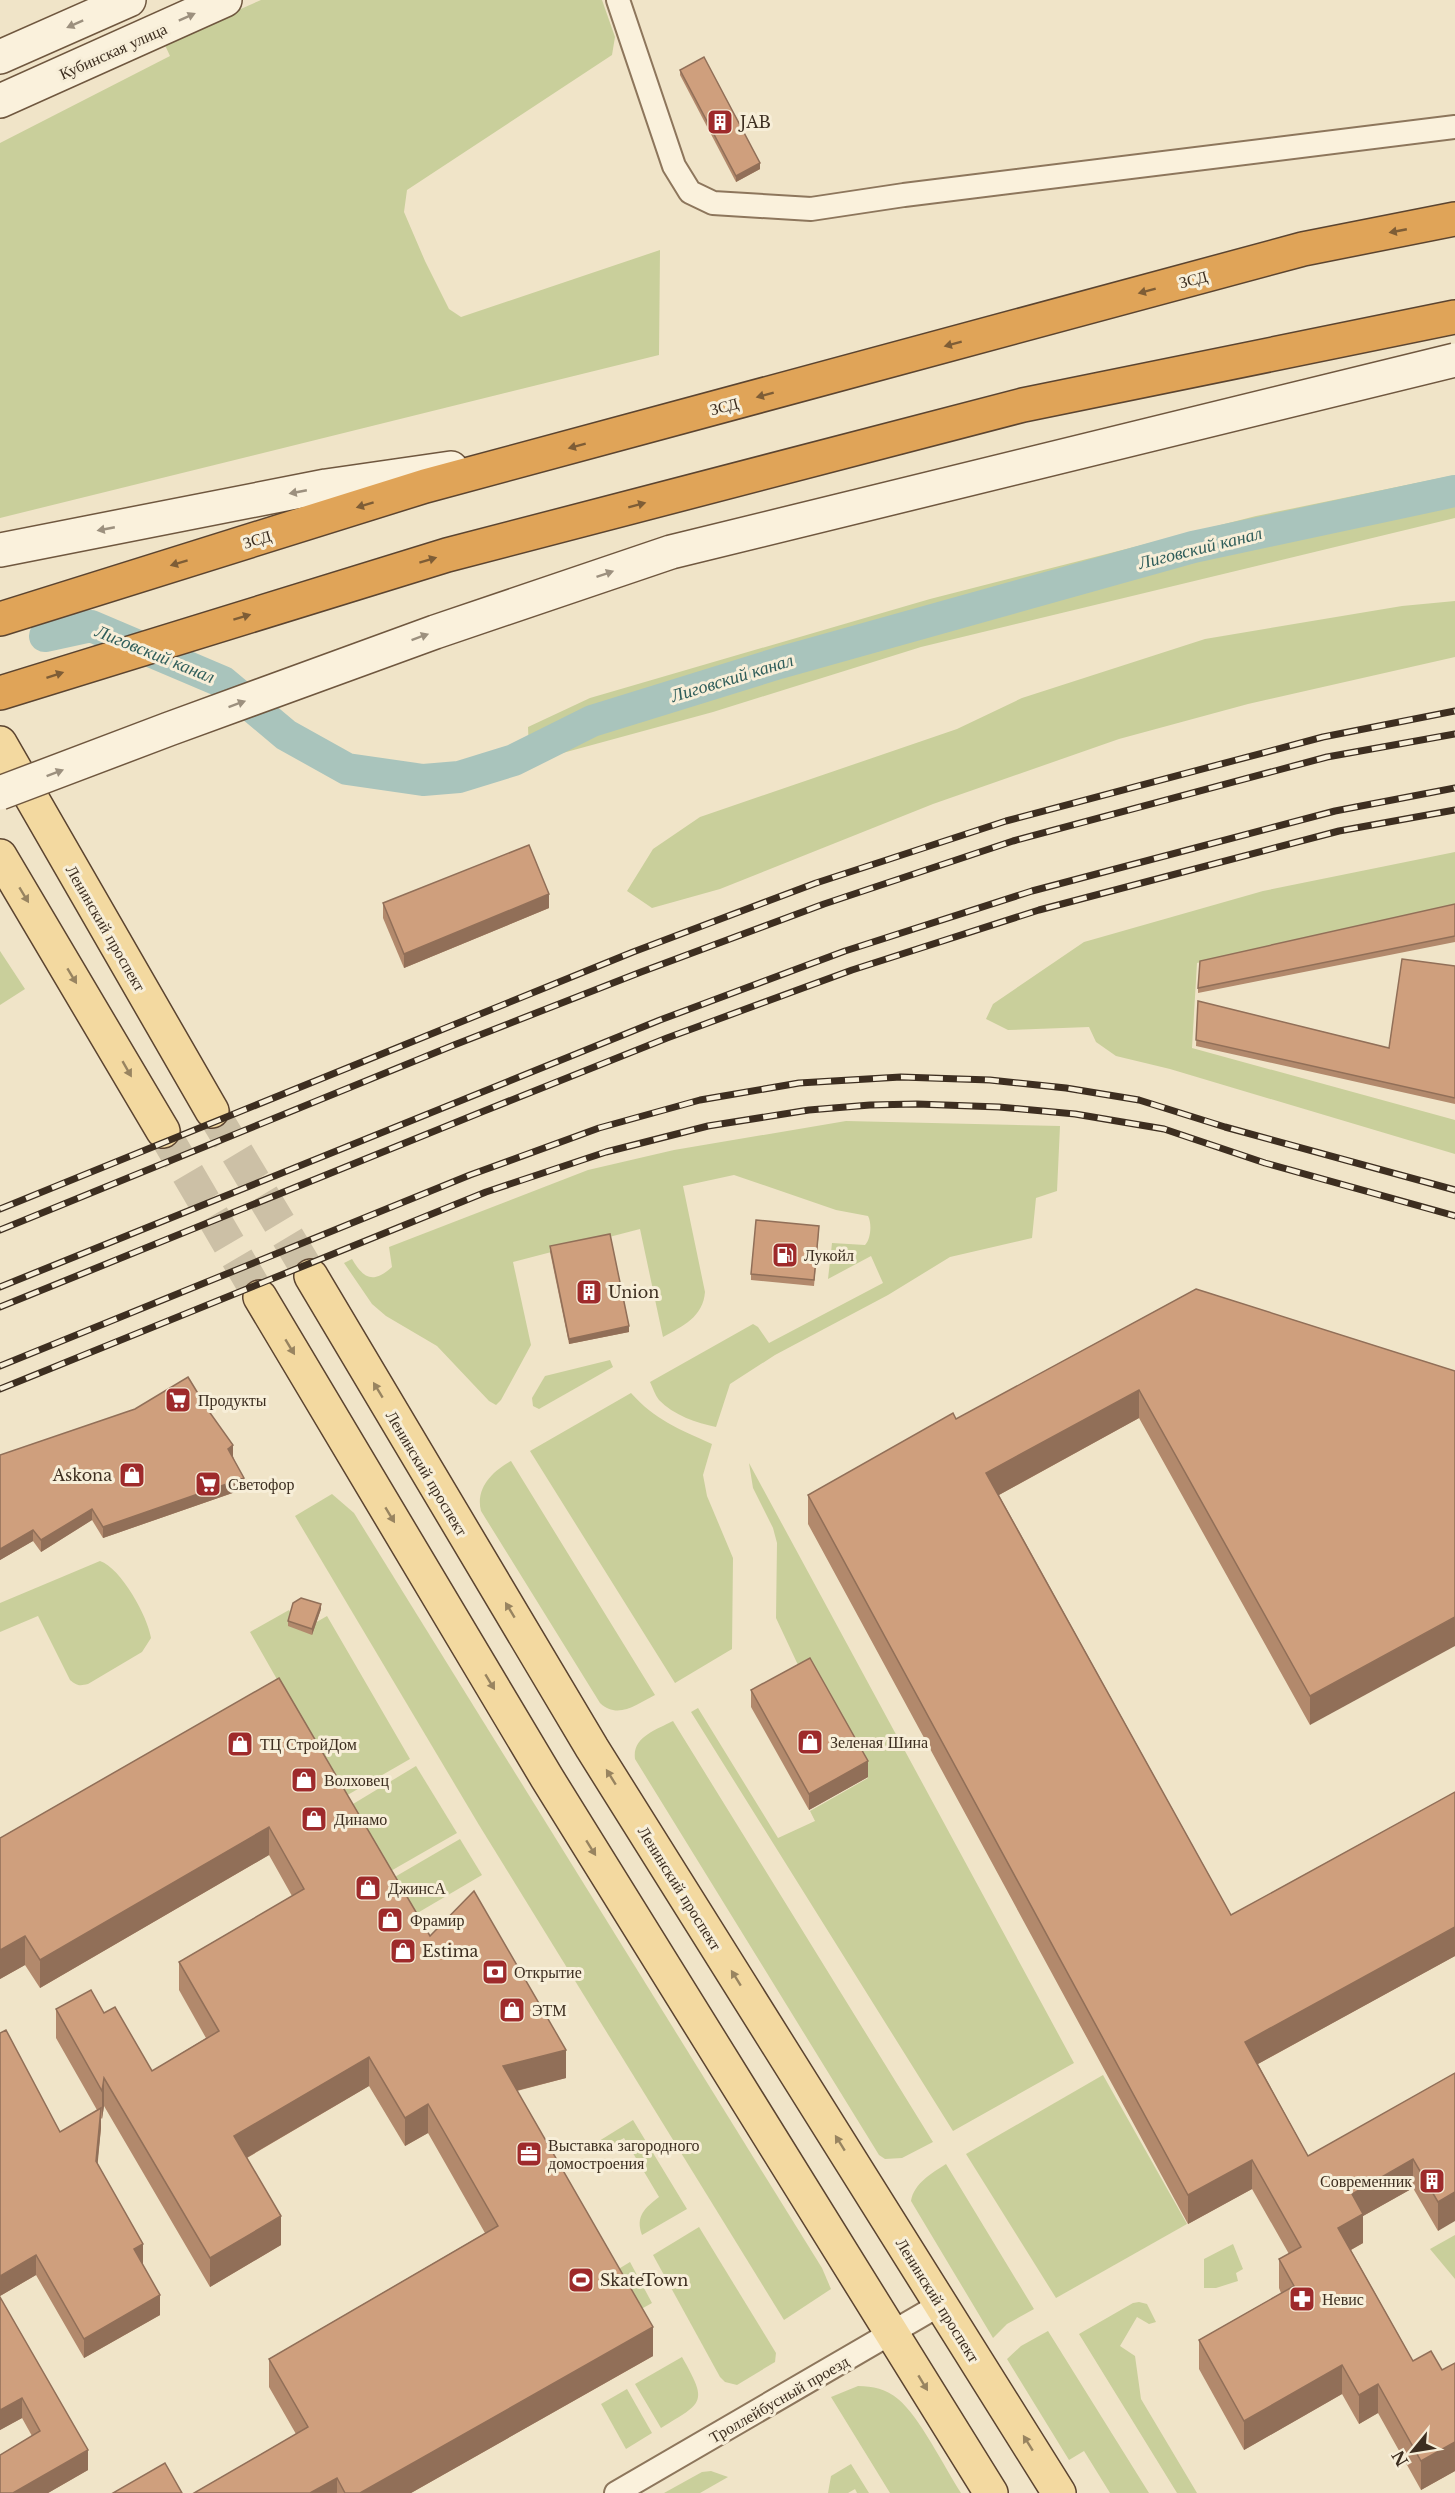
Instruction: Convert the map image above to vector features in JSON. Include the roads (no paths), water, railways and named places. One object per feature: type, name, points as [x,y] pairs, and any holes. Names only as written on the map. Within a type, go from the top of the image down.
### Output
[{"type":"highway","name":"ЗСД","points":[[0,619],[425,486],[1303,249],[1455,219]]},
{"type":"highway","points":[[0,693],[447,555],[1023,405],[1455,317]]},
{"type":"main road","points":[[0,57],[129,0]]},
{"type":"main road","name":"Кубинская улица","points":[[0,101],[225,0]]},
{"type":"main road","points":[[0,794],[169,729],[435,632],[671,552],[1455,360]]},
{"type":"main road","points":[[0,550],[326,486],[542,455]]},
{"type":"main road","name":"Ленинский проспект","points":[[0,744],[212,1111]]},
{"type":"main road","points":[[0,856],[163,1131]]},
{"type":"main road","name":"Ленинский проспект","points":[[311,1276],[592,1748],[1059,2493]]},
{"type":"main road","points":[[260,1297],[547,1778],[991,2493]]},
{"type":"street","points":[[618,0],[674,166],[690,192],[712,203],[810,209],[1455,127]]},
{"type":"street","name":"Троллейбусный проезд","points":[[616,2493],[941,2304]]},
{"type":"waterway","name":"Лиговский канал","points":[[45,636],[91,626],[223,682],[286,735],[347,769],[423,780],[459,777],[514,760],[592,721],[779,663],[1193,547],[1455,491]]},
{"type":"tunnel","points":[[212,1111],[311,1276]]},
{"type":"tunnel","points":[[163,1131],[260,1297]]},
{"type":"railway","points":[[0,1209],[633,952],[816,883],[1006,821],[1323,737],[1455,711]]},
{"type":"railway","points":[[0,1230],[454,1045],[824,904],[1013,841],[1327,757],[1455,734]]},
{"type":"railway","points":[[0,1287],[660,1020],[845,951],[1032,891],[1335,811],[1455,788]]},
{"type":"railway","points":[[0,1307],[667,1038],[852,970],[1039,910],[1339,831],[1455,810]]},
{"type":"railway","points":[[0,1366],[470,1175],[599,1128],[700,1100],[799,1083],[901,1077],[990,1080],[1066,1088],[1139,1100],[1225,1127],[1455,1190]]},
{"type":"railway","points":[[0,1389],[486,1192],[606,1152],[708,1126],[809,1110],[917,1104],[999,1107],[1075,1114],[1164,1129],[1265,1163],[1455,1216]]},
{"type":"place","name":"JAB","points":[[720,122]]},
{"type":"place","name":"Лукойл","points":[[785,1255]]},
{"type":"place","name":"Union","points":[[589,1292]]},
{"type":"place","name":"Продукты","points":[[178,1400]]},
{"type":"place","name":"Askona","points":[[132,1475]]},
{"type":"place","name":"Светофор","points":[[208,1484]]},
{"type":"place","name":"Зеленая Шина","points":[[810,1742]]},
{"type":"place","name":"ТЦ СтройДом","points":[[240,1744]]},
{"type":"place","name":"Волховец","points":[[304,1780]]},
{"type":"place","name":"Динамо","points":[[314,1819]]},
{"type":"place","name":"ДжинсА","points":[[368,1888]]},
{"type":"place","name":"Фрамир","points":[[390,1920]]},
{"type":"place","name":"Estima","points":[[403,1951]]},
{"type":"place","name":"Открытие","points":[[495,1972]]},
{"type":"place","name":"ЭТМ","points":[[512,2010]]},
{"type":"place","name":"Выставка загородного домостроения","points":[[529,2154]]},
{"type":"place","name":"Современник","points":[[1432,2181]]},
{"type":"place","name":"SkateTown","points":[[581,2280]]},
{"type":"place","name":"Невис","points":[[1302,2299]]}]
